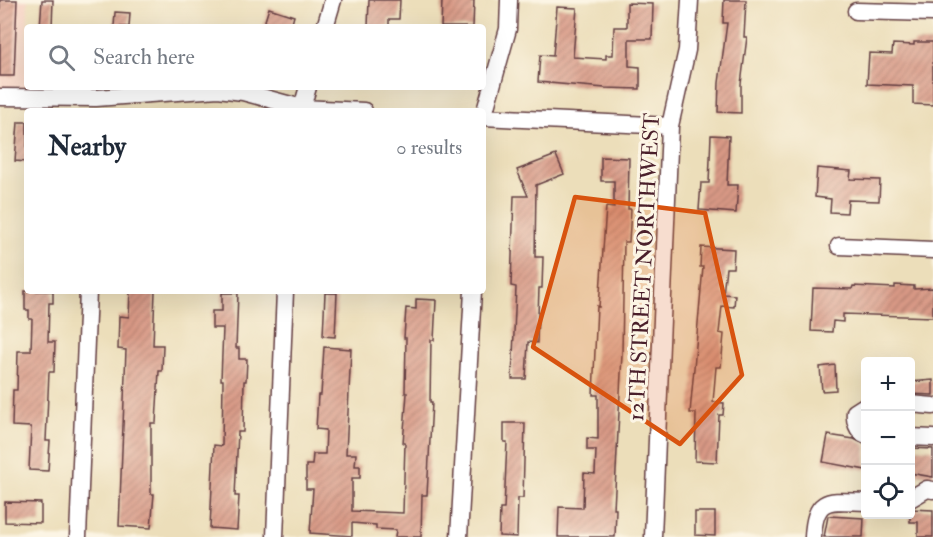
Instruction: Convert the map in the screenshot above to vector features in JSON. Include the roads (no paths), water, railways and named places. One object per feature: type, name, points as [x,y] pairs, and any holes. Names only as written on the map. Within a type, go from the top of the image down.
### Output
[{"type":"street","points":[[326,24],[333,0]]},
{"type":"street","points":[[486,108],[508,28],[509,0]]},
{"type":"street","name":"12TH STREET NORTHWEST","points":[[653,537],[670,126],[687,50],[690,0]]},
{"type":"street","points":[[856,11],[933,13]]},
{"type":"street","points":[[0,97],[96,104],[210,90]]},
{"type":"street","points":[[226,90],[243,92],[299,108]]},
{"type":"street","points":[[302,108],[307,90]]},
{"type":"street","points":[[486,118],[670,126]]},
{"type":"street","points":[[839,246],[933,250]]},
{"type":"street","points":[[78,537],[88,294]]},
{"type":"street","points":[[275,537],[285,294]]},
{"type":"street","points":[[459,537],[473,294]]},
{"type":"street","points":[[915,404],[933,406]]},
{"type":"street","points":[[861,408],[855,412],[854,419],[861,431]]},
{"type":"street","points":[[915,437],[933,438]]},
{"type":"street","points":[[915,496],[927,489],[933,490]]},
{"type":"street","points":[[813,537],[814,519],[819,507],[831,501],[861,502]]}]
